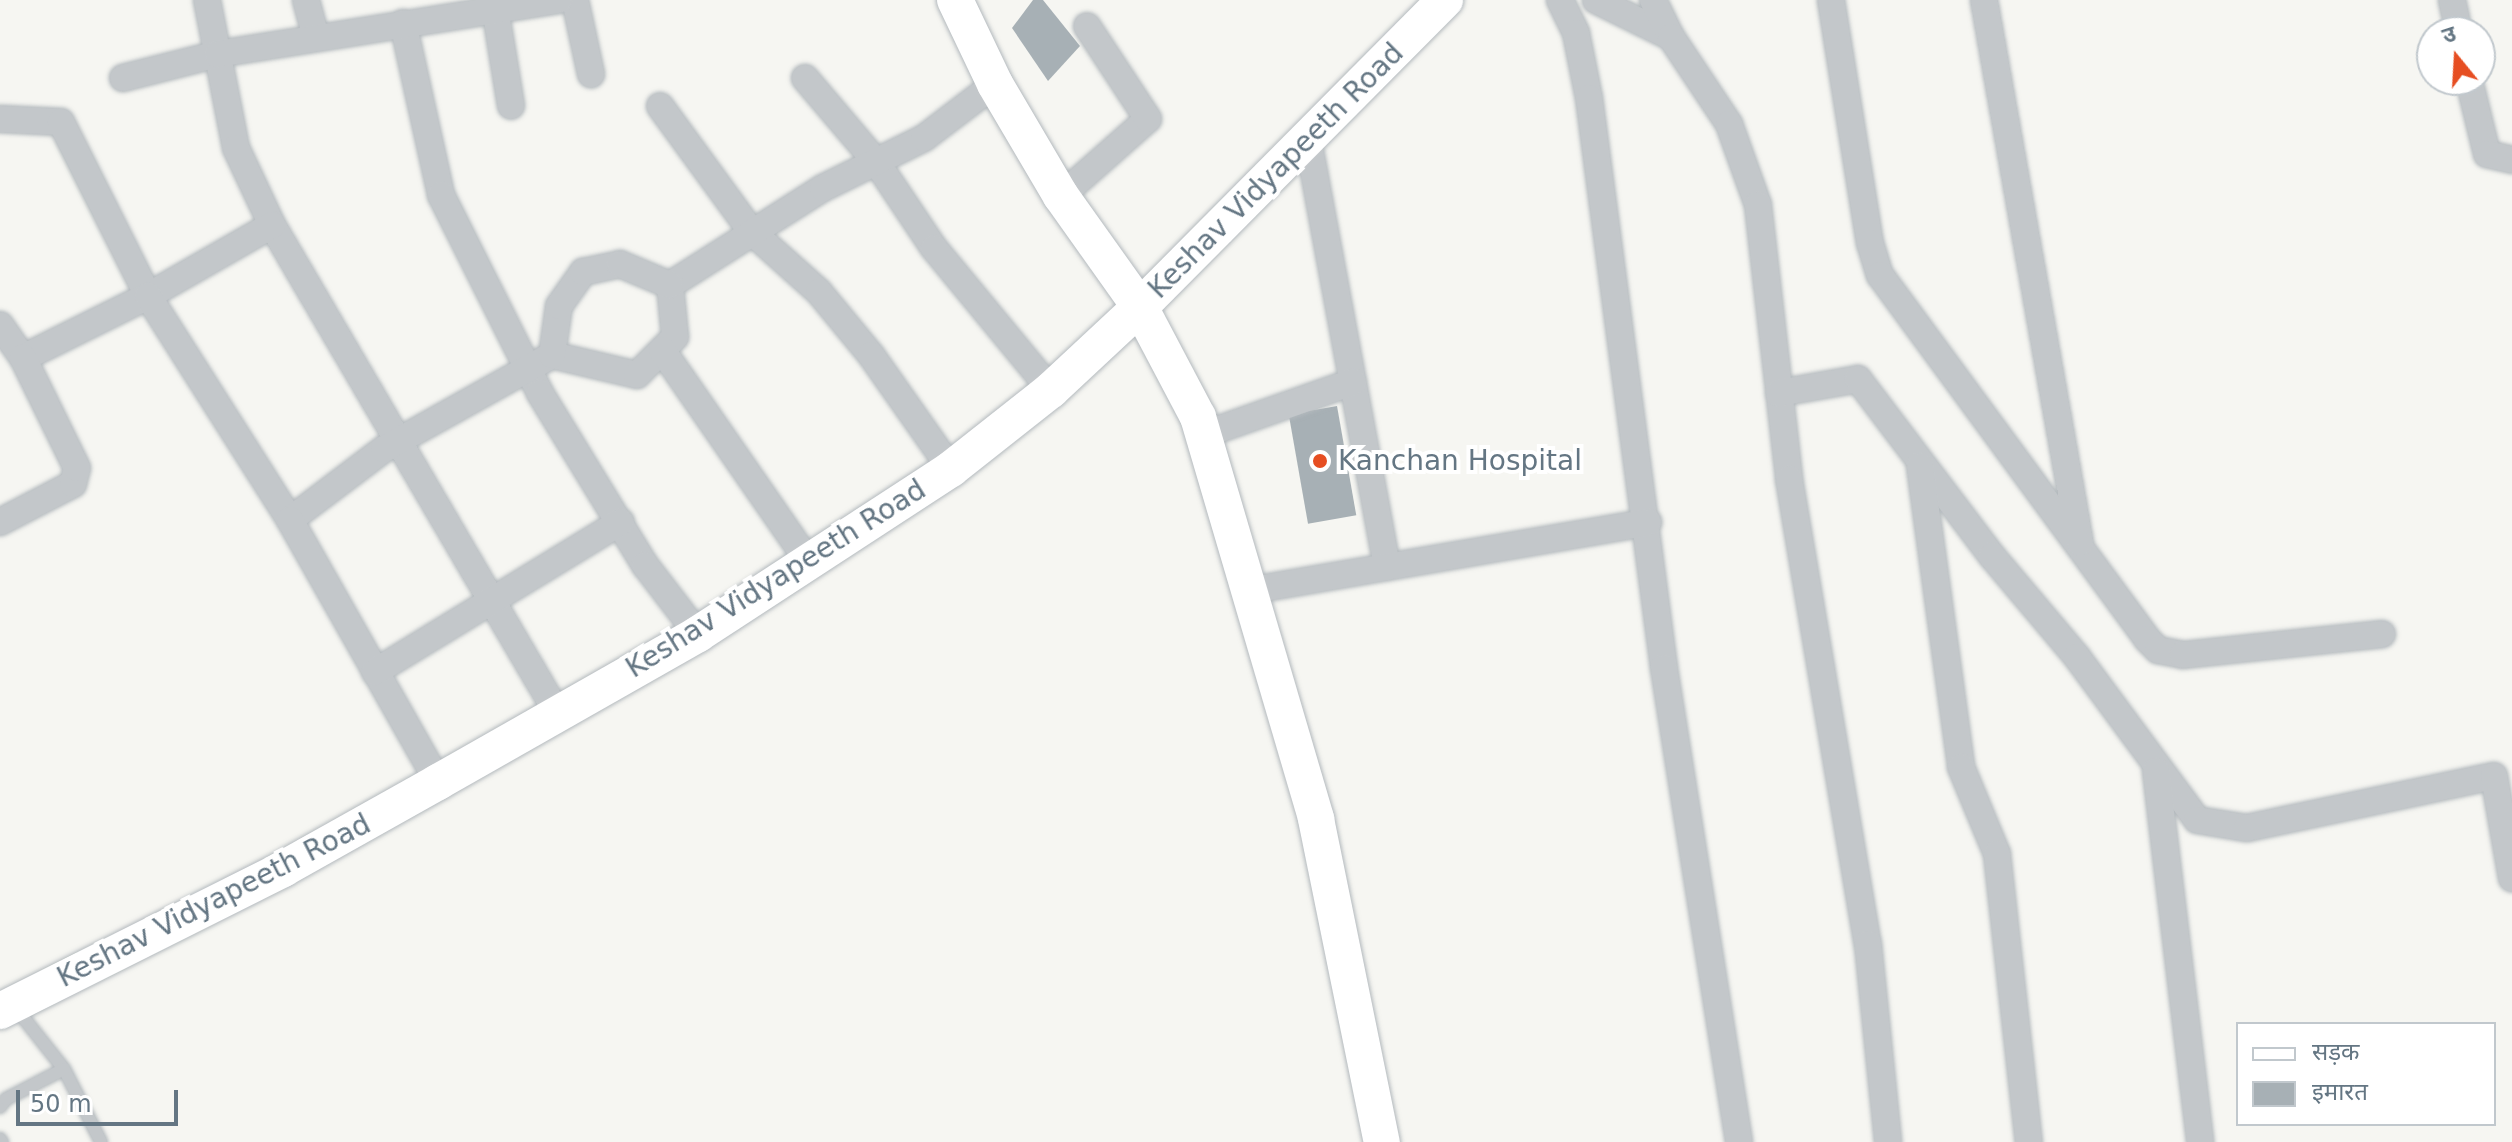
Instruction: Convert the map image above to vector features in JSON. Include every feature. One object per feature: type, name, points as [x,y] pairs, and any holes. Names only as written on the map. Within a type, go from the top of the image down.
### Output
[{"type":"street","points":[[207,0],[236,148],[272,225],[401,439],[558,714]]},
{"type":"street","points":[[306,0],[316,37]]},
{"type":"street","points":[[123,78],[218,54],[559,0]]},
{"type":"street","points":[[575,0],[591,74]]},
{"type":"street","points":[[955,0],[995,84],[1061,196],[1140,307],[1203,435],[1252,590],[1316,819],[1382,1142]]},
{"type":"street","name":"Keshav Vidyapeeth Road","points":[[7,1008],[283,869],[558,714],[698,634],[951,469],[1051,390],[1140,307],[1445,0]]},
{"type":"street","points":[[1560,0],[1576,33],[1589,98],[1648,522],[1664,668],[1739,1142]]},
{"type":"street","points":[[1596,0],[1671,37]]},
{"type":"street","points":[[1653,0],[1671,37],[1729,124],[1749,168],[1758,205],[1779,393],[1864,915],[1888,1142]]},
{"type":"street","points":[[1831,0],[1875,263],[2147,639],[2169,655],[2382,634]]},
{"type":"street","points":[[1984,0],[2058,397],[2081,547]]},
{"type":"street","points":[[495,8],[511,106]]},
{"type":"street","points":[[403,23],[441,195],[527,368],[645,565],[698,634]]},
{"type":"street","points":[[1061,196],[1148,119],[1087,26]]},
{"type":"street","points":[[805,78],[877,163],[934,248],[1051,390]]},
{"type":"street","points":[[670,285],[752,232],[924,138],[995,84]]},
{"type":"street","points":[[2473,96],[2487,154],[2495,160],[2512,160]]},
{"type":"street","points":[[660,106],[752,232],[827,302],[951,469]]},
{"type":"street","points":[[0,119],[61,122],[148,296],[290,520],[438,782]]},
{"type":"street","points":[[1308,140],[1387,567]]},
{"type":"street","points":[[23,358],[148,296],[272,225]]},
{"type":"street","points":[[552,355],[559,306],[583,272],[620,264],[670,285]]},
{"type":"street","points":[[290,520],[401,439],[552,355],[637,375],[675,337],[670,285]]},
{"type":"street","points":[[0,325],[23,358],[77,468],[73,484],[0,522]]},
{"type":"street","points":[[662,350],[809,562]]},
{"type":"street","points":[[1779,393],[1858,379],[1919,462],[2077,657],[2197,820],[2247,828],[2494,776],[2512,878]]},
{"type":"street","points":[[1203,435],[1353,382]]},
{"type":"street","points":[[1919,462],[1961,767],[1997,854],[2029,1142]]},
{"type":"street","points":[[375,672],[621,522]]},
{"type":"street","points":[[1252,590],[1648,522]]},
{"type":"street","points":[[2156,767],[2200,1142]]},
{"type":"lane","points":[[7,1008],[64,1069],[101,1142]]},
{"type":"lane","points":[[0,1107],[6,1099],[64,1069]]},
{"type":"building","points":[[1033,0],[1043,0],[1080,46],[1048,81],[1012,28]]},
{"type":"building","points":[[1337,406],[1356,515],[1308,524],[1289,415]]},
{"type":"place","name":"Kanchan Hospital","points":[[1320,461]]}]
